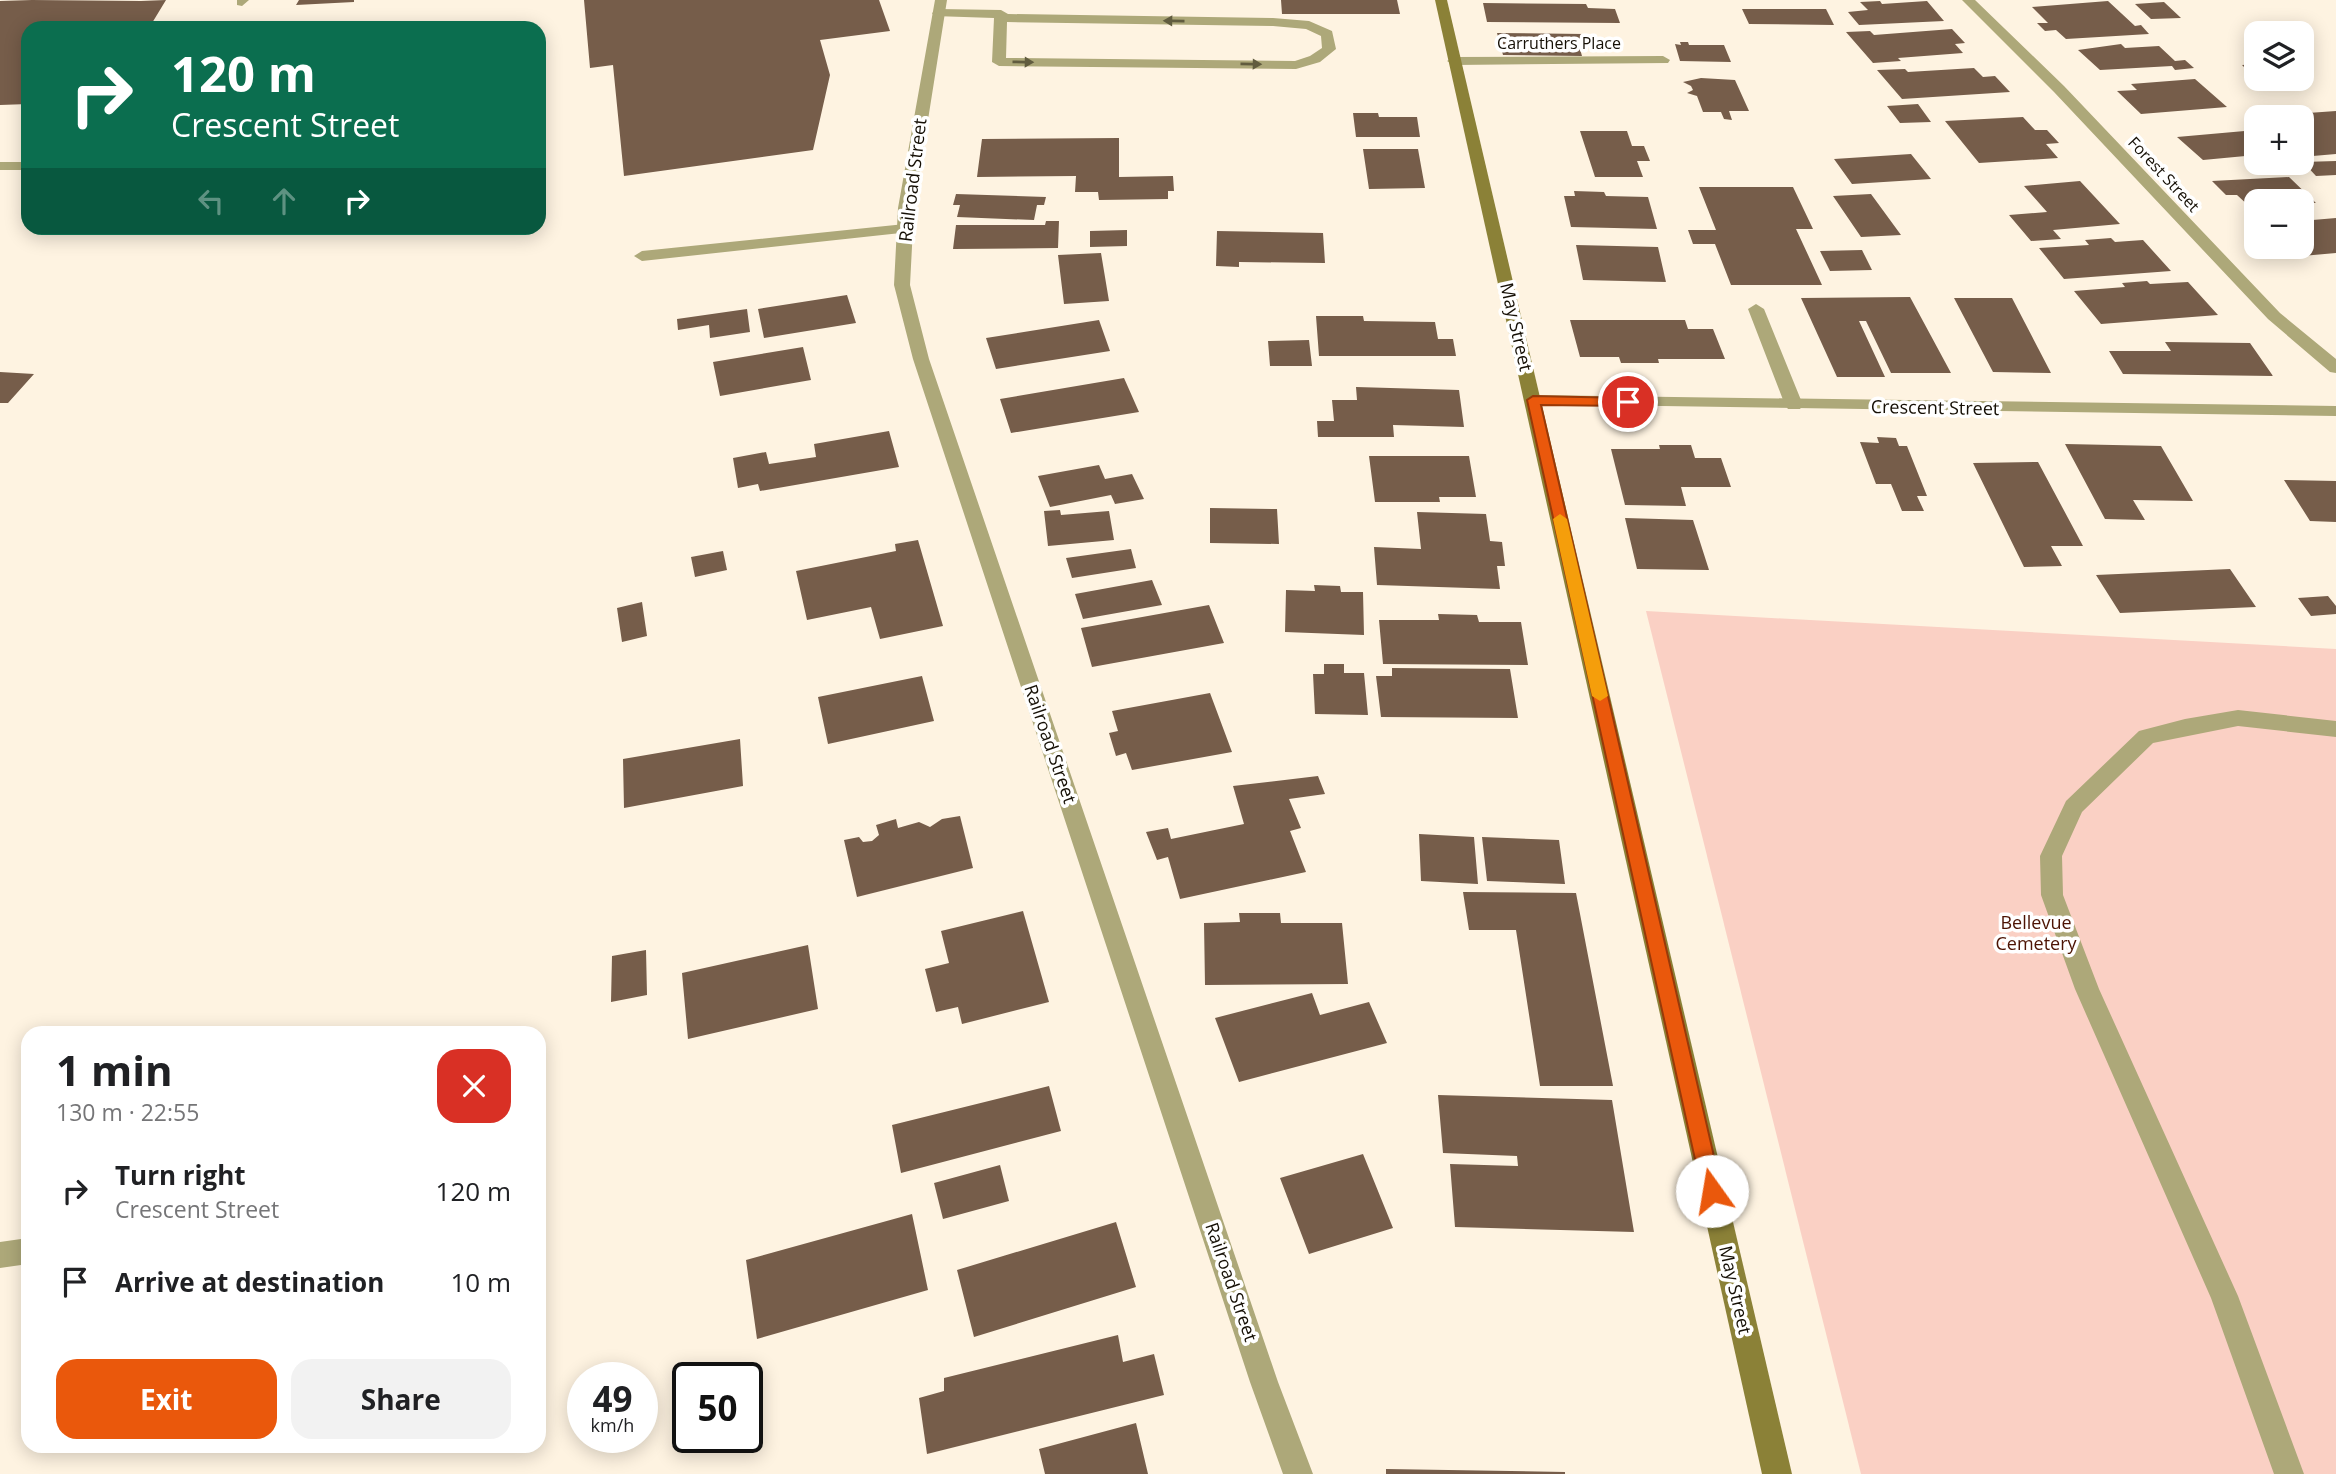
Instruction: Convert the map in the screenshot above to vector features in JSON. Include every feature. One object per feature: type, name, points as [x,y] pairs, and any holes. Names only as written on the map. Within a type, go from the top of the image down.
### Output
[{"type":"main road","name":"May Street","points":[[1441,0],[1777,1474]]},
{"type":"street","name":"Forest Street","points":[[1968,0],[2059,89],[2274,316],[2336,368]]},
{"type":"street","points":[[940,6],[1001,14],[999,62],[1296,65],[1315,59],[1329,49],[1327,34],[1309,25],[1273,22],[1001,18]]},
{"type":"street","name":"Railroad Street","points":[[940,6],[906,208],[902,285],[921,359],[1264,1382],[1298,1474]]},
{"type":"street","name":"Carruthers Place","points":[[1454,61],[1664,60]]},
{"type":"street","points":[[0,166],[21,166]]},
{"type":"street","points":[[642,257],[905,229]]},
{"type":"street","points":[[1756,309],[1794,405]]},
{"type":"street","name":"Crescent Street","points":[[1533,400],[2336,411]]},
{"type":"street","points":[[2289,1474],[2224,1296],[2087,989],[2052,895],[2051,856],[2074,807],[2146,737],[2238,718],[2336,729]]},
{"type":"street","points":[[0,1255],[21,1252]]},
{"type":"green space","name":"Bellevue Cemetery","points":[[1646,611],[2336,649],[2336,1474],[1861,1474]]},
{"type":"building","points":[[166,0],[153,21],[21,21],[21,104],[0,105],[0,1]]},
{"type":"building","points":[[299,0],[354,0],[354,2],[296,5]]},
{"type":"building","points":[[584,0],[879,0],[890,31],[820,40],[830,75],[813,150],[624,176],[613,65],[590,68]]},
{"type":"building","points":[[1281,0],[1397,0],[1400,14],[1282,14]]},
{"type":"building","points":[[1880,1],[1882,4],[1927,1],[1944,21],[1859,25],[1848,12],[1868,10],[1860,2]]},
{"type":"building","points":[[2108,1],[2135,26],[2141,25],[2149,34],[2066,39],[2056,30],[2045,31],[2037,23],[2048,23],[2032,7]]},
{"type":"building","points":[[2164,2],[2181,18],[2151,19],[2135,4]]},
{"type":"building","points":[[1483,3],[1586,4],[1588,8],[1615,9],[1620,23],[1487,22]]},
{"type":"building","points":[[1742,9],[1826,9],[1834,25],[1749,24]]},
{"type":"building","points":[[1952,29],[1965,43],[1955,44],[1963,53],[1898,58],[1901,61],[1873,63],[1846,32],[1870,31],[1874,35]]},
{"type":"building","points":[[1497,33],[1584,34],[1586,42],[1578,42],[1582,56],[1503,55]]},
{"type":"building","points":[[1680,42],[1688,42],[1689,45],[1724,45],[1731,62],[1680,61],[1675,44],[1681,45]]},
{"type":"building","points":[[2121,44],[2125,48],[2159,46],[2175,61],[2185,60],[2194,68],[2175,70],[2172,66],[2100,70],[2078,50]]},
{"type":"building","points":[[1974,68],[1983,77],[1995,76],[2010,92],[1902,99],[1877,70],[1905,69],[1908,72]]},
{"type":"building","points":[[1701,78],[1735,80],[1749,111],[1729,111],[1732,120],[1724,119],[1721,112],[1703,112],[1697,96],[1687,93],[1693,90],[1691,86],[1683,82]]},
{"type":"building","points":[[2195,79],[2227,107],[2141,114],[2117,91],[2137,90],[2131,84]]},
{"type":"building","points":[[1918,104],[1931,122],[1900,123],[1887,106]]},
{"type":"building","points":[[2336,111],[2336,154],[2314,156],[2314,113]]},
{"type":"building","points":[[1353,113],[1378,113],[1379,117],[1417,117],[1420,137],[1356,137]]},
{"type":"building","points":[[2023,117],[2035,130],[2047,130],[2059,143],[2046,144],[2058,158],[1979,163],[1945,121]]},
{"type":"building","points":[[1580,131],[1627,131],[1632,146],[1644,146],[1650,161],[1637,161],[1643,177],[1595,177]]},
{"type":"building","points":[[2244,131],[2244,156],[2203,160],[2177,137]]},
{"type":"building","points":[[1119,138],[1119,177],[1173,176],[1174,191],[1168,191],[1168,199],[1099,200],[1098,192],[1075,192],[1076,176],[977,177],[982,139]]},
{"type":"building","points":[[1363,149],[1418,149],[1425,188],[1369,189]]},
{"type":"building","points":[[1911,154],[1931,179],[1852,184],[1834,159]]},
{"type":"building","points":[[2336,161],[2336,175],[2316,176],[2314,162]]},
{"type":"building","points":[[2289,177],[2301,189],[2244,189],[2244,201],[2237,195],[2226,195],[2212,181]]},
{"type":"building","points":[[2080,181],[2120,224],[2053,230],[2061,239],[2031,241],[2009,215],[2047,212],[2024,186]]},
{"type":"building","points":[[1699,187],[1793,187],[1813,229],[1796,229],[1822,285],[1731,285],[1715,244],[1693,244],[1688,230],[1716,230]]},
{"type":"building","points":[[1574,191],[1604,192],[1606,196],[1648,197],[1657,229],[1571,227],[1564,196],[1575,196]]},
{"type":"building","points":[[956,194],[1046,197],[1044,205],[1037,205],[1034,220],[957,217],[960,205],[953,205]]},
{"type":"building","points":[[1871,194],[1901,235],[1861,237],[1833,196]]},
{"type":"building","points":[[2336,218],[2336,253],[2314,255],[2314,220]]},
{"type":"building","points":[[1046,221],[1059,221],[1058,248],[953,249],[956,225],[1045,225]]},
{"type":"building","points":[[1127,230],[1127,246],[1090,247],[1090,231]]},
{"type":"building","points":[[1217,231],[1323,233],[1325,263],[1239,262],[1239,267],[1216,266]]},
{"type":"building","points":[[2111,238],[2115,242],[2143,240],[2171,271],[2064,279],[2039,248],[2089,245],[2085,240]]},
{"type":"building","points":[[1576,245],[1658,247],[1666,282],[1583,280]]},
{"type":"building","points":[[1862,250],[1872,270],[1830,271],[1820,251]]},
{"type":"building","points":[[1101,253],[1109,301],[1064,304],[1058,255]]},
{"type":"building","points":[[2147,281],[2150,284],[2188,282],[2218,315],[2101,324],[2074,291],[2125,287],[2122,283]]},
{"type":"building","points":[[847,295],[856,323],[764,338],[758,309]]},
{"type":"building","points":[[1910,297],[1951,373],[1891,373],[1866,321],[1859,321],[1885,377],[1837,377],[1801,298]]},
{"type":"building","points":[[1954,298],[2012,298],[2051,373],[1993,372]]},
{"type":"building","points":[[747,309],[750,332],[710,338],[709,325],[678,330],[677,319]]},
{"type":"building","points":[[1316,316],[1363,316],[1364,321],[1435,322],[1438,339],[1453,339],[1456,356],[1319,356]]},
{"type":"building","points":[[1099,320],[1110,351],[996,369],[986,338]]},
{"type":"building","points":[[1570,320],[1685,320],[1688,329],[1713,329],[1725,359],[1658,359],[1659,363],[1621,363],[1619,357],[1580,357]]},
{"type":"building","points":[[1309,340],[1312,366],[1270,366],[1268,341]]},
{"type":"building","points":[[2165,342],[2250,343],[2273,376],[2123,374],[2109,351],[2171,351]]},
{"type":"building","points":[[803,347],[811,380],[720,396],[713,362]]},
{"type":"building","points":[[0,372],[34,374],[8,403],[0,403]]},
{"type":"building","points":[[1124,378],[1139,412],[1011,433],[1000,399]]},
{"type":"building","points":[[1356,387],[1459,390],[1464,427],[1393,425],[1394,437],[1318,437],[1317,421],[1334,421],[1332,400],[1357,400]]},
{"type":"building","points":[[889,431],[899,467],[760,491],[758,484],[738,488],[733,458],[766,452],[769,464],[816,457],[814,444]]},
{"type":"building","points":[[1877,437],[1896,438],[1899,446],[1907,446],[1927,496],[1917,496],[1924,511],[1902,511],[1891,484],[1876,484],[1860,442],[1879,443]]},
{"type":"building","points":[[2065,444],[2161,446],[2193,501],[2133,500],[2145,520],[2105,519]]},
{"type":"building","points":[[1659,445],[1691,445],[1695,458],[1721,458],[1731,487],[1681,487],[1686,506],[1625,505],[1611,449],[1660,449]]},
{"type":"building","points":[[1369,456],[1469,456],[1476,497],[1439,497],[1440,502],[1375,502]]},
{"type":"building","points":[[2038,462],[2083,546],[2051,546],[2062,566],[2024,567],[1973,463]]},
{"type":"building","points":[[1099,465],[1105,479],[1132,474],[1144,499],[1115,504],[1111,495],[1050,507],[1038,476]]},
{"type":"building","points":[[2284,480],[2336,481],[2336,522],[2310,521]]},
{"type":"building","points":[[1210,508],[1277,509],[1279,544],[1210,543]]},
{"type":"building","points":[[1060,510],[1061,515],[1109,511],[1114,540],[1048,546],[1044,511]]},
{"type":"building","points":[[1417,512],[1486,514],[1490,541],[1502,542],[1505,566],[1497,566],[1500,589],[1377,585],[1374,547],[1421,549]]},
{"type":"building","points":[[1625,518],[1693,520],[1709,570],[1637,569]]},
{"type":"building","points":[[918,540],[943,626],[880,639],[871,607],[807,620],[796,571],[896,551],[895,544]]},
{"type":"building","points":[[1131,549],[1136,568],[1072,578],[1066,558]]},
{"type":"building","points":[[723,551],[727,570],[695,577],[691,557]]},
{"type":"building","points":[[2230,569],[2256,607],[2120,613],[2096,575]]},
{"type":"building","points":[[1152,580],[1162,605],[1083,619],[1075,594]]},
{"type":"building","points":[[1314,585],[1340,586],[1341,592],[1363,592],[1364,635],[1285,632],[1286,590],[1315,591]]},
{"type":"building","points":[[2328,596],[2336,606],[2336,614],[2311,616],[2298,598]]},
{"type":"building","points":[[642,602],[647,636],[622,642],[617,608]]},
{"type":"building","points":[[1209,605],[1224,643],[1092,667],[1081,628]]},
{"type":"building","points":[[1438,614],[1477,615],[1479,622],[1521,622],[1528,665],[1383,664],[1379,620],[1439,620]]},
{"type":"building","points":[[1324,664],[1344,664],[1344,673],[1364,673],[1368,715],[1315,714],[1313,674],[1324,674]]},
{"type":"building","points":[[1392,668],[1510,669],[1518,718],[1381,717],[1376,676],[1392,676]]},
{"type":"building","points":[[922,676],[934,721],[828,744],[818,697]]},
{"type":"building","points":[[1210,693],[1232,752],[1132,770],[1126,753],[1116,756],[1109,733],[1118,731],[1112,711]]},
{"type":"building","points":[[740,739],[743,786],[624,808],[623,759]]},
{"type":"building","points":[[1318,776],[1325,794],[1289,799],[1301,828],[1290,831],[1306,872],[1180,899],[1168,857],[1157,860],[1146,832],[1168,828],[1171,839],[1244,824],[1233,786]]},
{"type":"building","points":[[960,816],[973,868],[857,897],[844,840],[859,837],[863,842],[872,841],[879,835],[876,825],[896,819],[898,828],[919,822],[930,827],[942,819]]},
{"type":"building","points":[[1419,834],[1474,837],[1478,884],[1421,881]]},
{"type":"building","points":[[1482,837],[1559,840],[1565,884],[1487,881]]},
{"type":"building","points":[[1463,892],[1576,893],[1613,1086],[1540,1086],[1516,930],[1469,930]]},
{"type":"building","points":[[1023,911],[1049,1002],[962,1024],[958,1007],[936,1012],[925,969],[949,963],[941,931]]},
{"type":"building","points":[[1239,913],[1280,913],[1281,923],[1342,923],[1348,984],[1205,985],[1204,923],[1240,922]]},
{"type":"building","points":[[808,945],[818,1009],[688,1039],[682,973]]},
{"type":"building","points":[[646,950],[647,995],[611,1002],[612,956]]},
{"type":"building","points":[[1312,993],[1320,1015],[1369,1002],[1387,1043],[1239,1082],[1215,1018]]},
{"type":"building","points":[[1049,1086],[1061,1131],[901,1173],[892,1125]]},
{"type":"building","points":[[1438,1095],[1612,1100],[1634,1232],[1455,1227],[1450,1164],[1518,1166],[1517,1156],[1443,1153]]},
{"type":"building","points":[[1363,1154],[1393,1228],[1309,1254],[1280,1178]]},
{"type":"building","points":[[1000,1165],[1009,1201],[943,1219],[934,1183]]},
{"type":"building","points":[[912,1214],[928,1290],[757,1339],[746,1260]]},
{"type":"building","points":[[1116,1222],[1136,1287],[974,1337],[957,1270]]},
{"type":"building","points":[[1118,1335],[1123,1362],[1154,1354],[1164,1395],[927,1454],[919,1398],[944,1391],[944,1378]]},
{"type":"building","points":[[1136,1423],[1148,1474],[1045,1474],[1039,1449]]},
{"type":"building","points":[[1386,1469],[1565,1472],[1565,1474],[1386,1474]]},
{"type":"slow traffic","points":[[1560,519],[1600,696]]},
{"type":"route","points":[[1628,402],[1533,400],[1712,1191]]}]
